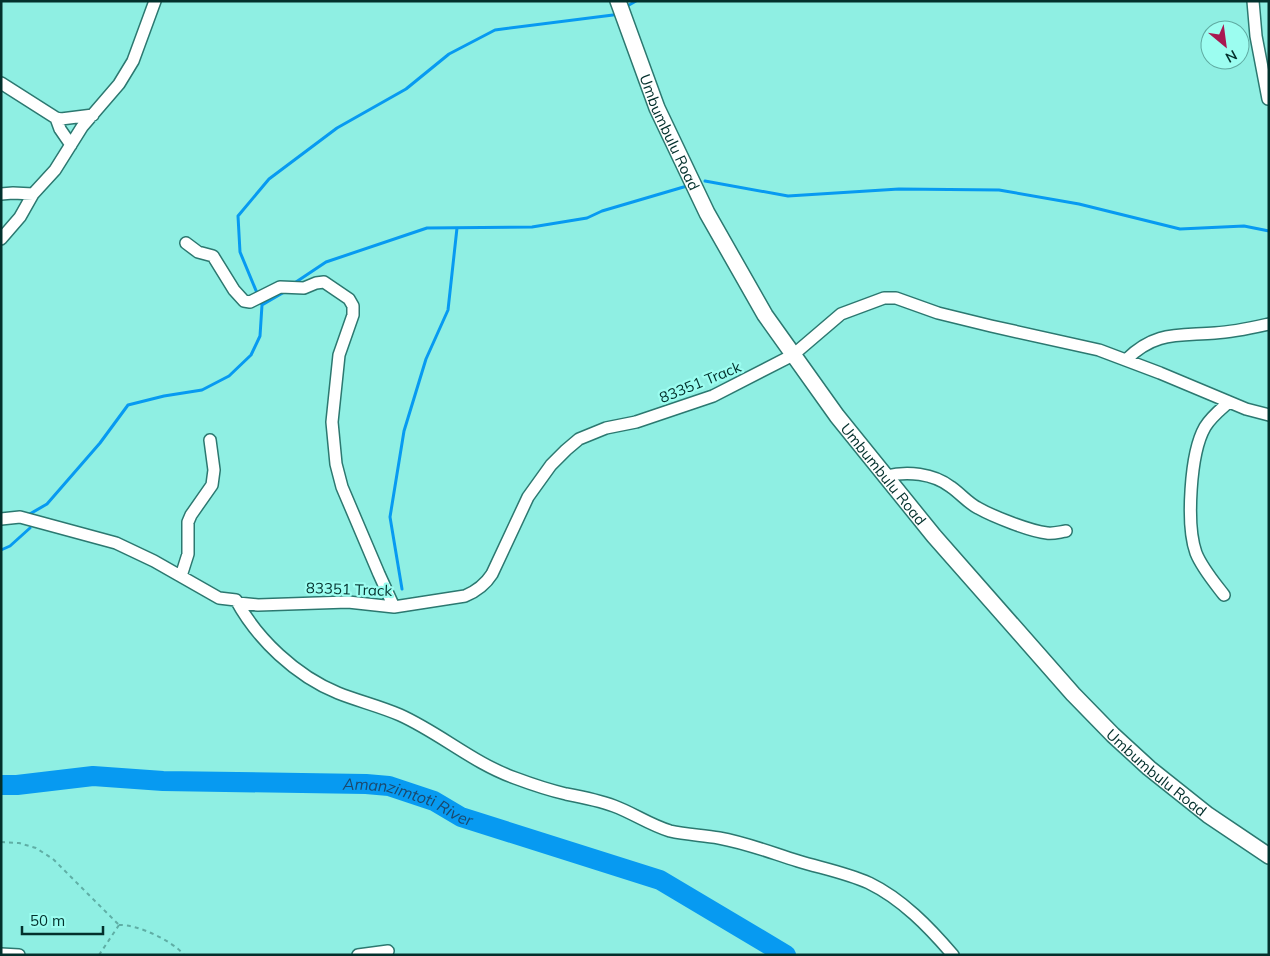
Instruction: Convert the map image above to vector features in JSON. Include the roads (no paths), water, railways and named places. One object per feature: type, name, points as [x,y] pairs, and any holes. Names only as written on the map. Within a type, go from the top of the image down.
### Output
[{"type":"main road","name":"Umbumbulu Road","points":[[618,1],[657,108],[707,213],[765,315],[837,416],[934,536],[1073,694],[1113,735],[1149,768],[1208,815],[1269,856]]},
{"type":"street","points":[[1,239],[20,217],[33,194],[55,170],[82,128],[119,84],[133,61],[155,1]]},
{"type":"street","points":[[1253,1],[1256,36],[1268,99]]},
{"type":"street","points":[[1,83],[56,118],[93,115]]},
{"type":"street","points":[[56,118],[60,129],[71,145]]},
{"type":"street","points":[[1,194],[12,192],[33,194]]},
{"type":"street","points":[[186,243],[198,252],[213,256],[234,290],[244,301],[250,302],[280,287],[304,288],[321,282],[328,283],[351,301],[354,310],[339,355],[332,422],[336,464],[344,494],[394,607]]},
{"type":"street","name":"83351 Track","points":[[1,519],[20,517],[116,542],[220,598],[236,600],[238,603],[258,605],[348,602],[394,607],[465,596],[485,584],[492,574],[528,497],[551,465],[579,439],[606,428],[636,422],[713,396],[793,355],[841,314],[884,298],[896,298],[938,313],[1098,350],[1229,402],[1269,415]]},
{"type":"street","points":[[1126,360],[1138,348],[1165,337],[1239,330],[1269,324]]},
{"type":"street","points":[[1224,595],[1196,554],[1189,518],[1196,455],[1200,440],[1210,420],[1229,402]]},
{"type":"street","points":[[181,576],[188,554],[188,522],[212,484],[214,470],[210,440]]},
{"type":"street","points":[[886,476],[900,473],[917,473],[928,476],[949,485],[979,508],[1004,519],[1042,532],[1066,531]]},
{"type":"street","points":[[236,600],[247,620],[263,639],[288,662],[315,681],[337,692],[373,704],[419,724],[492,768],[516,778],[564,793],[587,797],[616,806],[646,822],[670,831],[718,837],[751,845],[868,883],[895,899],[932,930],[953,955]]},
{"type":"street","points":[[358,955],[388,951]]},
{"type":"street","points":[[1,954],[19,955]]},
{"type":"waterway","points":[[629,5],[636,1]]},
{"type":"waterway","points":[[262,305],[240,252],[238,216],[269,179],[337,128],[406,89],[449,54],[495,30],[613,15]]},
{"type":"waterway","points":[[705,181],[788,196],[899,189],[999,190],[1079,204],[1180,229],[1244,226],[1269,231]]},
{"type":"waterway","points":[[293,284],[326,262],[427,228],[532,227],[587,218],[602,211],[687,186]]},
{"type":"waterway","points":[[402,589],[390,517],[404,431],[426,359],[448,310],[457,228]]},
{"type":"waterway","points":[[28,515],[47,504],[100,443],[128,405],[164,396],[202,390],[229,376],[251,355],[260,336],[262,305],[286,291]]},
{"type":"waterway","points":[[1,550],[10,546],[30,528]]},
{"type":"waterway","name":"Amanzimtoti River","points":[[1,785],[17,785],[93,776],[163,781],[389,786],[434,801],[461,817],[660,880],[786,955]]}]
